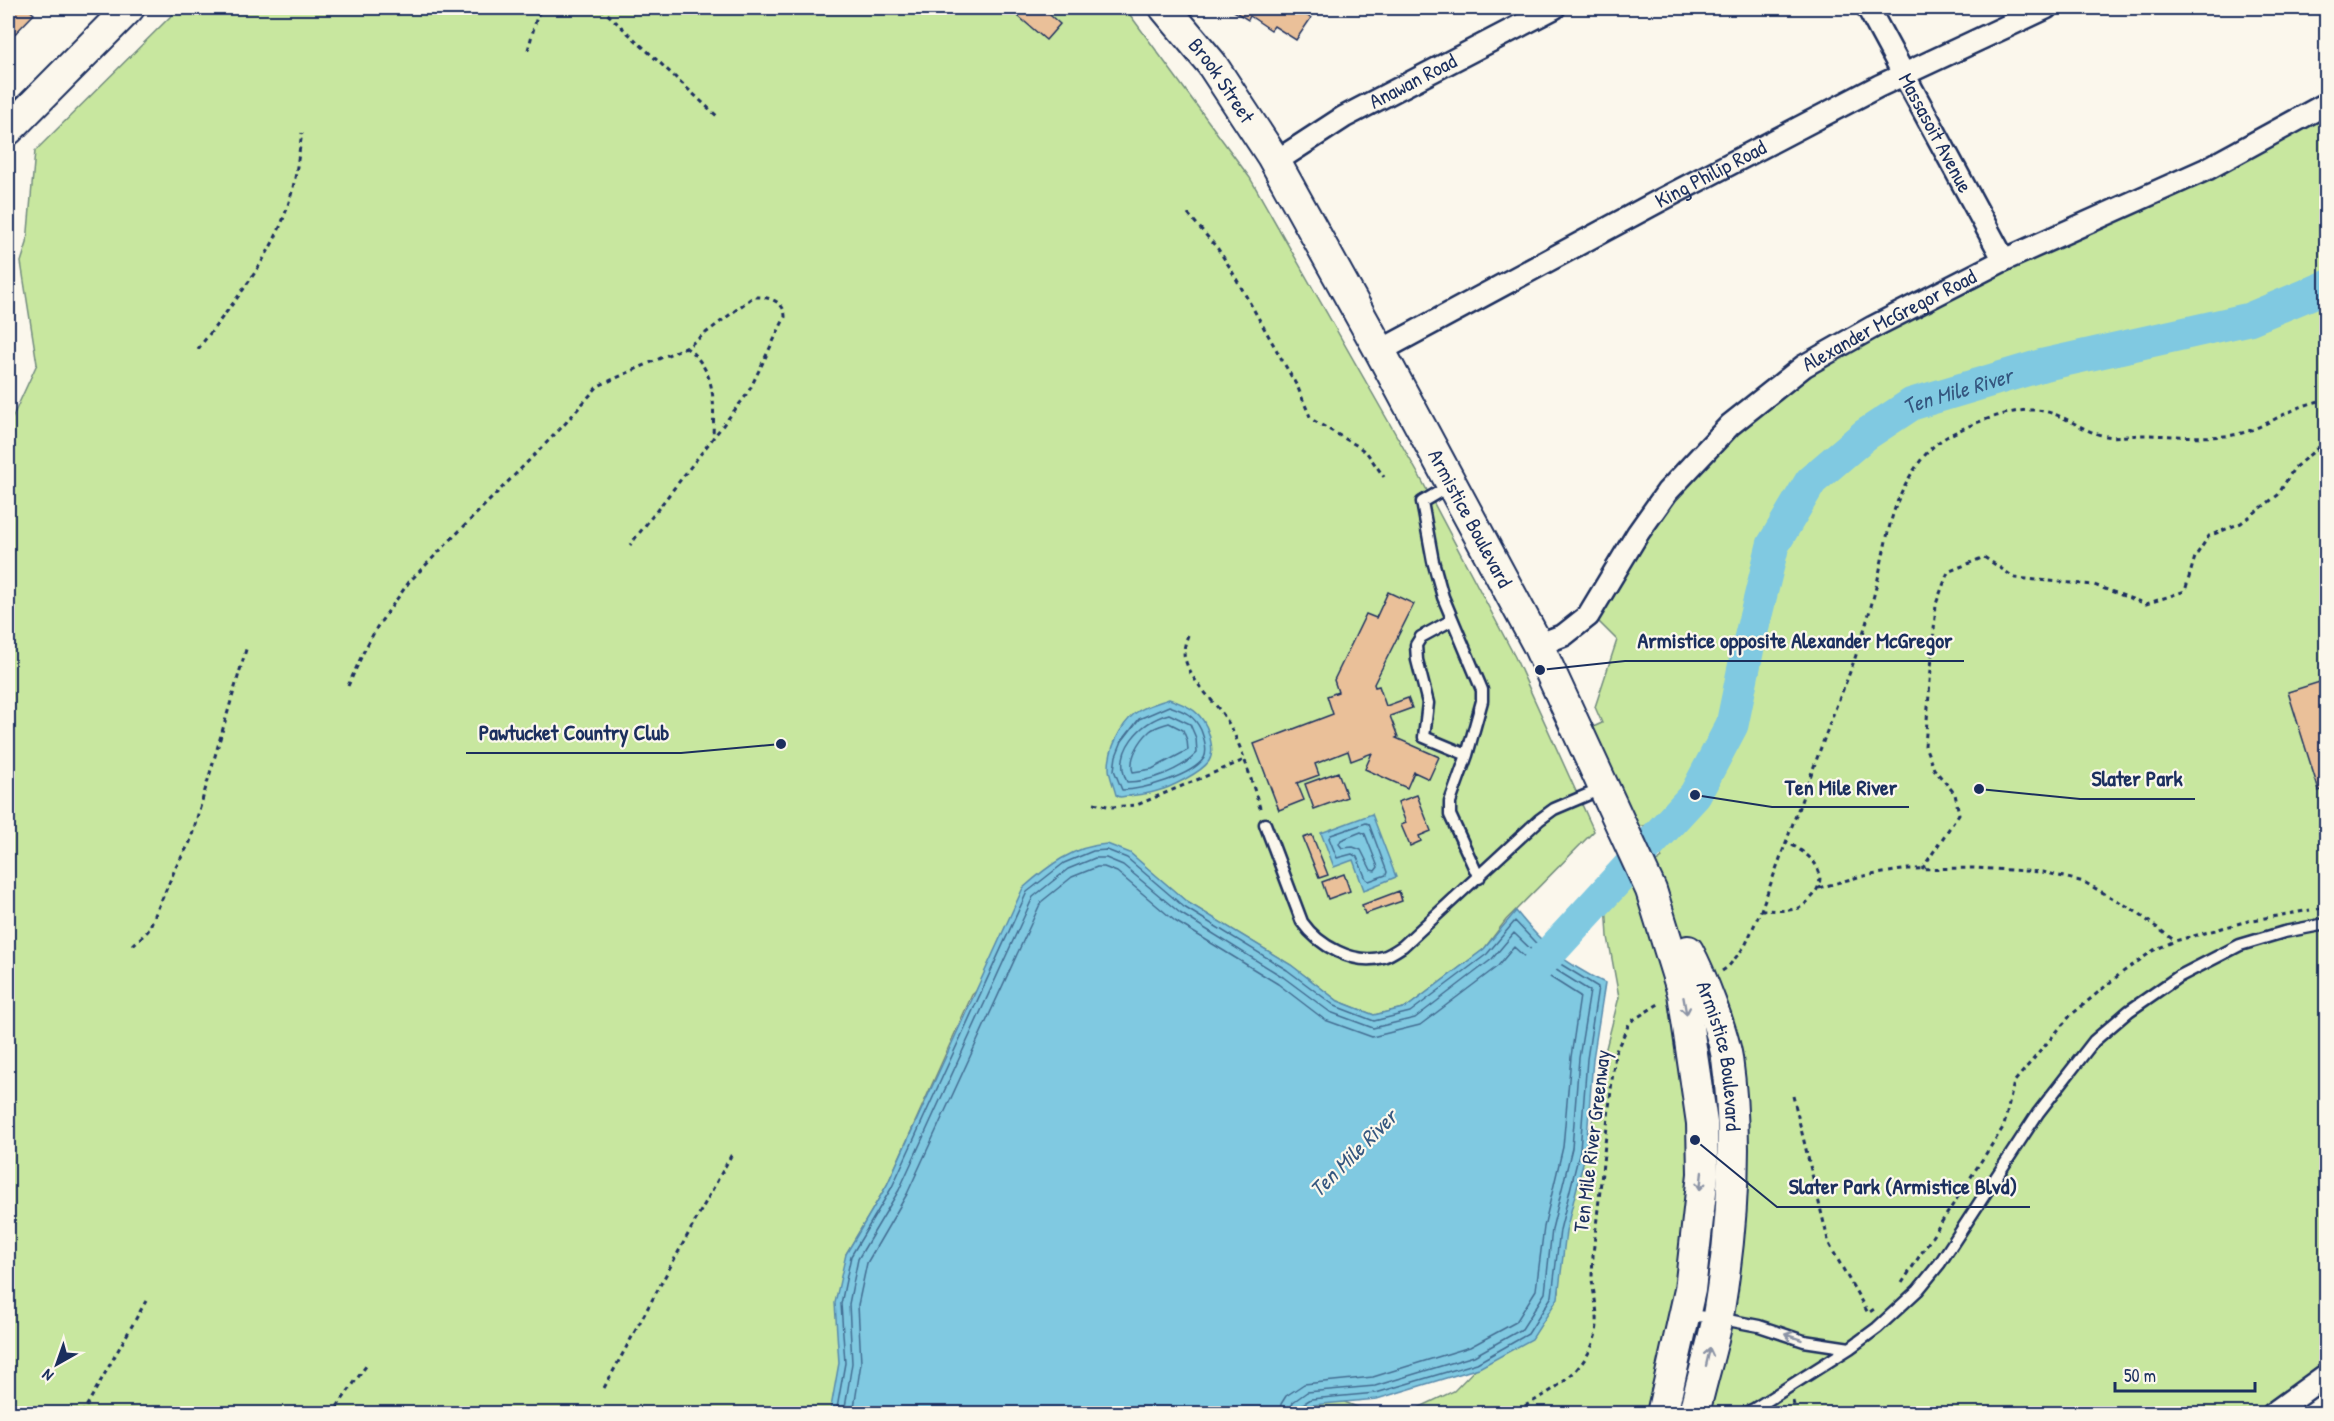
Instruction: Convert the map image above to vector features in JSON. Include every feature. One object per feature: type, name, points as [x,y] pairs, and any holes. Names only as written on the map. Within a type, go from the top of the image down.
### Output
[{"type":"main road","points":[[8,130],[129,8]]},
{"type":"main road","name":"Brook Street","points":[[1165,8],[1211,63],[1274,159]]},
{"type":"main road","name":"Armistice Boulevard","points":[[1274,159],[1538,645],[1651,890],[1693,960],[1692,989],[1702,1123],[1702,1174],[1690,1290],[1662,1413]]},
{"type":"main road","name":"Armistice Boulevard","points":[[1692,989],[1727,1056],[1731,1098],[1733,1184],[1731,1219],[1717,1318],[1694,1413]]},
{"type":"street","name":"Anawan Road","points":[[1274,159],[1344,117],[1554,8]]},
{"type":"street","name":"Massasoit Avenue","points":[[1868,8],[2004,260]]},
{"type":"street","name":"King Philip Road","points":[[1380,351],[1657,202],[1905,74],[2046,8]]},
{"type":"street","name":"Alexander McGregor Road","points":[[1538,645],[1564,635],[1588,616],[1638,533],[1667,492],[1730,425],[1804,366],[1843,343],[2004,260],[2207,169],[2326,105]]},
{"type":"street","points":[[2272,1413],[2326,1376]]},
{"type":"lane","points":[[1452,484],[1422,502],[1433,561],[1443,597],[1482,690],[1482,701],[1467,755],[1450,802],[1450,815],[1479,878]]},
{"type":"lane","points":[[1452,620],[1421,636],[1416,645],[1417,660],[1428,703],[1424,737],[1467,755]]},
{"type":"lane","points":[[1265,824],[1302,922],[1308,931],[1352,958],[1370,960],[1385,957],[1403,946],[1539,820],[1598,775]]},
{"type":"lane","points":[[1743,1413],[1754,1409],[1850,1348],[1877,1329],[1918,1290],[1940,1263],[2038,1113],[2094,1041],[2128,1011],[2178,977],[2240,945],[2284,932],[2326,924]]},
{"type":"lane","points":[[1684,1315],[1717,1318],[1759,1326],[1804,1341],[1850,1348]]},
{"type":"path","points":[[528,50],[537,15],[543,8]]},
{"type":"path","points":[[601,8],[718,117]]},
{"type":"path","points":[[198,349],[237,297],[280,226],[296,176],[302,133]]},
{"type":"path","points":[[1188,214],[1224,256],[1298,388],[1311,419],[1361,449],[1384,477]]},
{"type":"path","points":[[348,686],[377,627],[409,582],[563,426],[598,387],[685,347],[718,326],[753,297],[771,299],[784,308],[785,317],[748,393],[630,545]]},
{"type":"path","points":[[685,347],[701,361],[710,379],[714,407],[714,439]]},
{"type":"path","name":"Ten Mile River Greenway","points":[[1509,1413],[1540,1398],[1556,1386],[1578,1369],[1589,1352],[1597,1323],[1592,1278],[1593,1254],[1615,1053],[1629,1022],[1653,1006],[1692,989],[1728,967],[1745,946],[1787,842],[1836,704],[1851,673],[1876,584],[1887,530],[1898,500],[1920,460],[1938,442],[1969,426],[2012,412],[2042,410],[2086,430],[2108,437],[2233,435],[2261,426],[2294,408],[2326,400]]},
{"type":"path","points":[[1922,869],[1959,814],[1955,794],[1934,769],[1925,746],[1936,604],[1948,572],[1984,557],[2015,578],[2094,585],[2146,604],[2185,591],[2195,557],[2209,536],[2241,523],[2278,495],[2294,468],[2326,441]]},
{"type":"path","points":[[1188,635],[1183,649],[1185,662],[1226,719],[1244,760],[1265,824]]},
{"type":"path","points":[[134,945],[148,931],[176,867],[190,842],[247,645]]},
{"type":"path","points":[[1094,803],[1112,807],[1137,805],[1244,760]]},
{"type":"path","points":[[1761,909],[1782,911],[1799,908],[1809,901],[1818,888],[1820,879],[1816,865],[1807,853],[1787,842]]},
{"type":"path","points":[[1818,888],[1858,877],[1908,869],[1974,868],[2043,872],[2084,882],[2132,909],[2175,941]]},
{"type":"path","points":[[1793,1096],[1829,1244],[1868,1313]]},
{"type":"path","points":[[604,1388],[733,1152]]},
{"type":"path","points":[[82,1413],[146,1301]]},
{"type":"path","points":[[332,1413],[366,1366]]},
{"type":"path","points":[[1793,1403],[1796,1413]]},
{"type":"green space","points":[[179,8],[1125,8],[1250,178],[1420,477],[1515,657],[1594,831],[1506,920],[1484,949],[1407,1007],[1374,1015],[1338,1001],[1291,965],[1187,902],[1129,853],[972,995],[887,1185],[846,1254],[856,1413],[8,1414],[8,427],[37,364],[21,262],[27,243],[35,151]]},
{"type":"green space","points":[[2326,102],[2326,1369],[2262,1414],[1396,1414],[1416,1409],[1454,1391],[1482,1362],[1523,1341],[1559,1293],[1559,1221],[1584,1157],[1603,1060],[1619,997],[1608,937],[1606,902],[1621,875],[1639,865],[1662,858],[1647,825],[1626,830],[1582,732],[1602,723],[1595,707],[1617,640],[1594,617],[1629,545],[1767,394]]},
{"type":"green space","points":[[1307,1387],[1372,1413],[1231,1414]]},
{"type":"water","points":[[1169,699],[1189,707],[1203,720],[1211,744],[1209,761],[1193,775],[1163,789],[1139,795],[1120,797],[1116,795],[1109,768],[1113,746],[1120,731],[1138,711]]},
{"type":"water","points":[[1372,814],[1396,877],[1364,890],[1353,860],[1334,867],[1321,833]]},
{"type":"water","points":[[1107,844],[1130,853],[1187,902],[1291,965],[1338,1001],[1374,1015],[1407,1007],[1484,949],[1516,911],[1556,953],[1605,983],[1593,1059],[1586,1151],[1566,1231],[1558,1298],[1532,1339],[1479,1368],[1377,1399],[1312,1405],[1299,1413],[830,1413],[839,1363],[835,1303],[846,1254],[887,1185],[1023,888],[1062,858],[1083,849]]},
{"type":"building","points":[[8,8],[27,8],[34,14],[8,41]]},
{"type":"building","points":[[1026,8],[1042,8],[1060,24],[1046,40],[1018,16]]},
{"type":"building","points":[[1229,8],[1295,8],[1311,18],[1296,40],[1274,26],[1271,30],[1250,16],[1248,20]]},
{"type":"building","points":[[1388,592],[1414,604],[1374,684],[1375,687],[1379,686],[1386,706],[1408,698],[1412,708],[1390,716],[1398,737],[1396,738],[1439,757],[1429,779],[1414,772],[1407,788],[1365,769],[1372,753],[1351,761],[1348,751],[1315,764],[1319,775],[1297,783],[1304,800],[1279,810],[1254,744],[1333,714],[1327,696],[1338,692],[1334,680],[1366,614],[1376,618]]},
{"type":"building","points":[[2326,680],[2326,788],[2319,791],[2288,692]]},
{"type":"building","points":[[1338,772],[1347,797],[1314,809],[1305,784]]},
{"type":"building","points":[[1417,795],[1431,831],[1419,836],[1421,841],[1410,846],[1401,825],[1406,823],[1398,802]]},
{"type":"building","points":[[1312,835],[1328,875],[1319,878],[1303,838]]},
{"type":"building","points":[[1344,874],[1350,891],[1328,899],[1322,882]]},
{"type":"building","points":[[1399,891],[1402,901],[1365,914],[1362,905]]},
{"type":"waterway","name":"Ten Mile River","points":[[1521,984],[1695,795],[1732,725],[1773,545],[1811,481],[1865,435],[1912,404],[2043,365],[2249,319],[2326,287]]},
{"type":"place","name":"Armistice opposite Alexander McGregor","points":[[1540,670]]},
{"type":"place","name":"Pawtucket Country Club","points":[[781,744]]},
{"type":"place","name":"Slater Park","points":[[1979,789]]},
{"type":"place","name":"Ten Mile River","points":[[1695,795]]},
{"type":"place","name":"Slater Park (Armistice Blvd)","points":[[1695,1140]]}]
